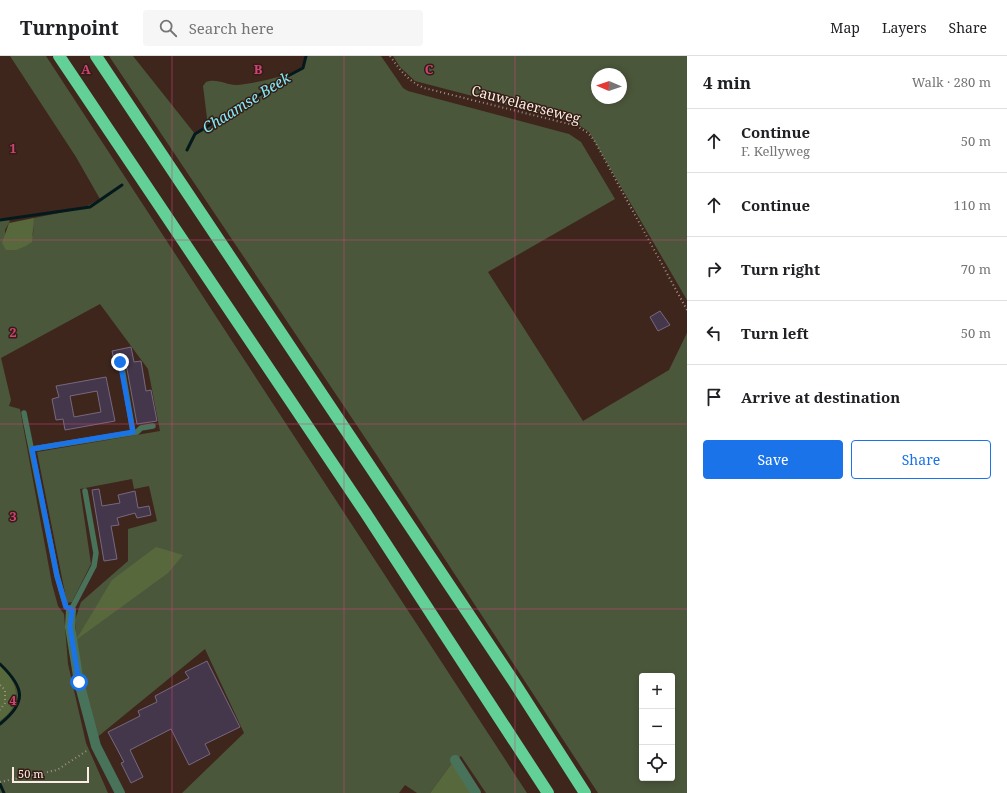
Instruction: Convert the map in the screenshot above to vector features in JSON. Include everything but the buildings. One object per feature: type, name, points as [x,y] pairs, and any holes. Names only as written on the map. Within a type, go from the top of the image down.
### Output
[{"type":"highway","points":[[59,56],[365,512],[548,793]]},
{"type":"highway","points":[[96,56],[501,662],[585,793]]},
{"type":"street","points":[[72,610],[70,627],[79,682],[96,746],[120,793]]},
{"type":"street","points":[[455,760],[476,793]]},
{"type":"lane","points":[[120,362],[133,432]]},
{"type":"lane","points":[[24,413],[57,576],[66,607],[72,610],[94,566],[96,553],[85,491]]},
{"type":"lane","points":[[32,449],[133,432],[141,428],[153,426]]},
{"type":"path","name":"Cauwelaerseweg","points":[[390,56],[403,75],[412,83],[424,88],[578,126],[588,133],[597,146],[687,310]]},
{"type":"path","points":[[0,685],[5,690],[5,703],[0,710]]},
{"type":"path","points":[[0,782],[57,770],[96,746]]},
{"type":"green space","points":[[10,56],[46,56],[527,793],[486,793],[461,756],[452,763],[430,793],[417,793],[405,785],[399,793],[182,793],[244,733],[205,649],[95,739],[76,640],[75,620],[81,602],[128,561],[128,529],[157,521],[149,486],[134,489],[132,479],[80,489],[91,564],[72,602],[67,603],[37,452],[160,431],[148,369],[100,304],[1,358],[11,400],[9,406],[20,409],[52,584],[58,606],[64,614],[68,664],[86,743],[108,793],[0,793],[0,721],[13,708],[16,694],[12,679],[0,665],[0,219],[6,218],[10,221],[5,230],[6,250],[19,249],[29,242],[33,234],[34,218],[84,208],[100,199],[76,157]]},
{"type":"green space","points":[[109,56],[133,56],[195,134],[208,126],[203,86],[206,82],[218,81],[236,85],[270,79],[289,74],[303,68],[306,56],[381,56],[403,88],[408,91],[569,134],[581,142],[615,199],[488,272],[583,421],[669,370],[687,333],[687,793],[598,793],[376,454]]},
{"type":"green space","points":[[393,56],[687,56],[687,300],[589,132],[576,123],[415,81],[400,67]]},
{"type":"green space","points":[[34,218],[32,242],[19,249],[6,250],[2,243],[9,223]]},
{"type":"green space","points":[[156,547],[183,555],[168,573],[76,640],[112,580]]},
{"type":"green space","points":[[0,665],[12,679],[16,694],[13,708],[0,721]]},
{"type":"green space","points":[[452,763],[472,793],[430,793]]},
{"type":"waterway","name":"Chaamse Beek","points":[[187,150],[195,134],[261,94],[269,86],[303,68],[306,56]]},
{"type":"waterway","name":"Chaamse Beek","points":[[0,220],[90,207],[122,185]]},
{"type":"waterway","name":"Chaamse Beek","points":[[0,664],[14,680],[20,694],[19,701],[15,709],[0,724]]},
{"type":"waterway","name":"Chaamse Beek","points":[[0,784],[4,793]]},
{"type":"route","points":[[79,682],[70,627],[72,610],[66,607],[57,576],[32,449],[133,432],[120,362]]}]
